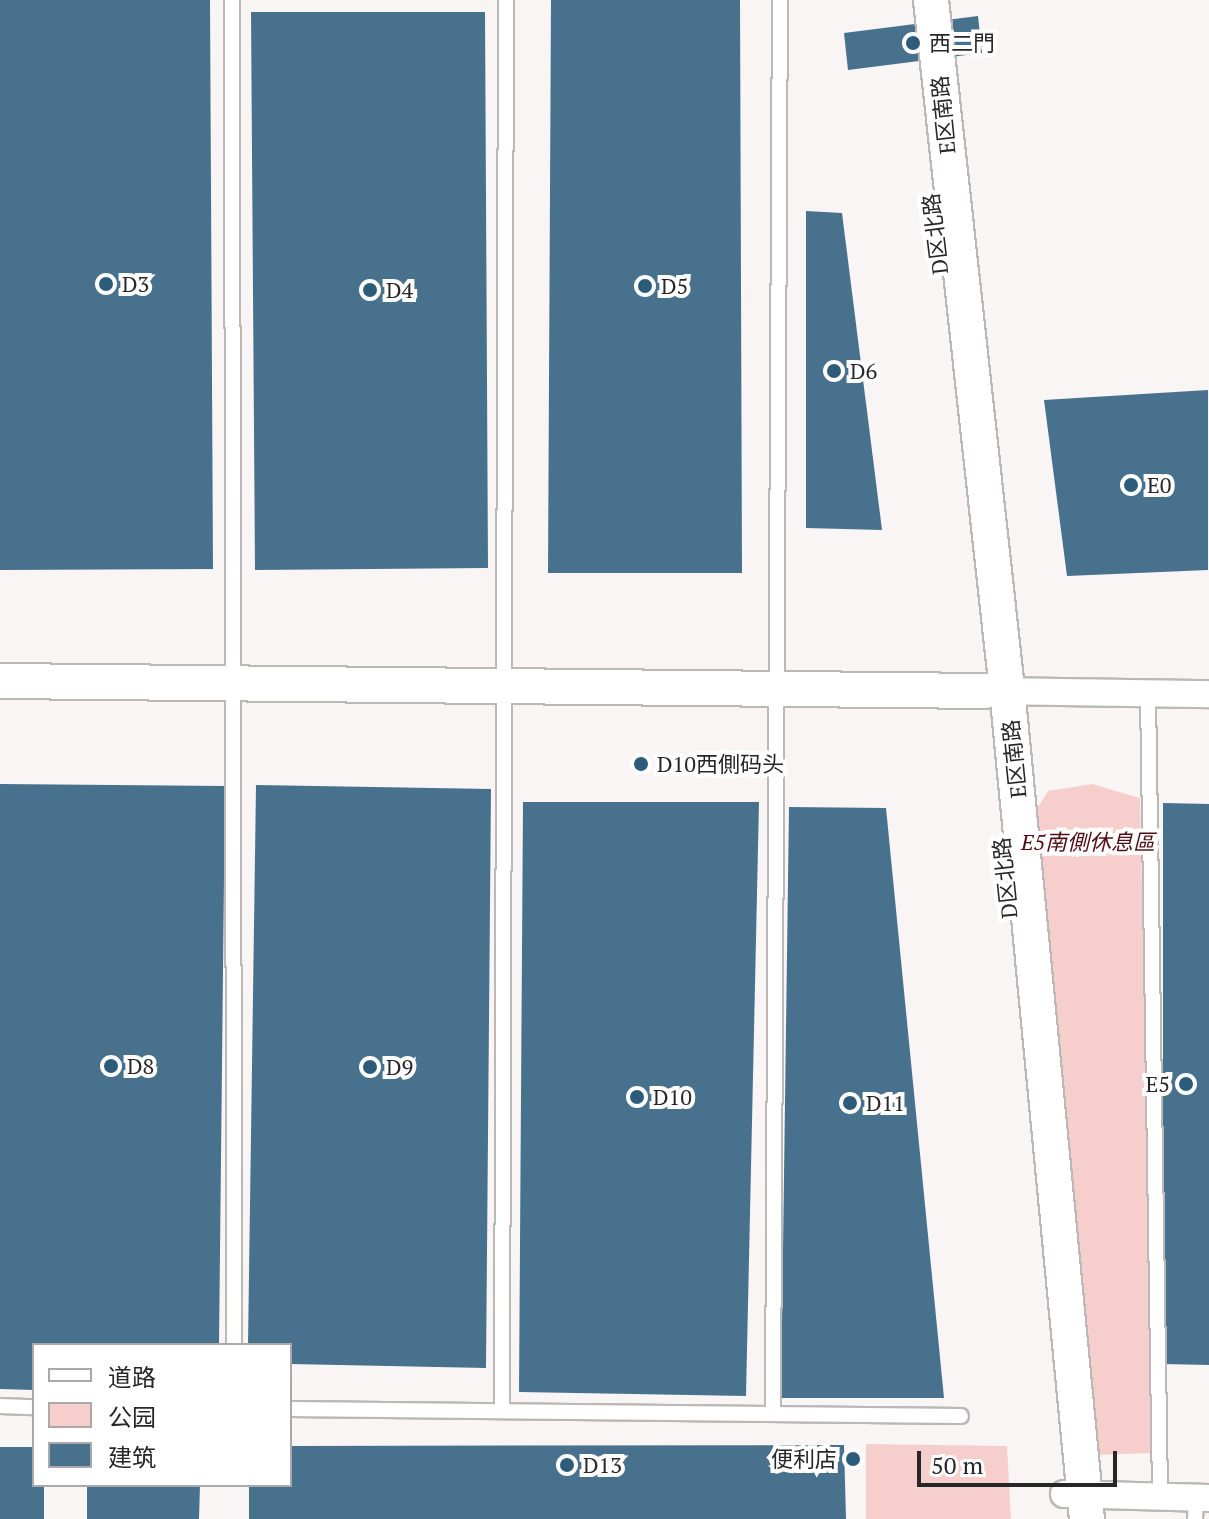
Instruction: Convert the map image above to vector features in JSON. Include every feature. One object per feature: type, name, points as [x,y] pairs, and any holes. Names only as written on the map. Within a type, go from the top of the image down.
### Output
[{"type":"street","name":"D区北路","points":[[908,0],[995,692]]},
{"type":"street","name":"E区南路","points":[[931,0],[995,692],[1076,1507]]},
{"type":"street","points":[[0,681],[1209,694]]},
{"type":"street","points":[[1076,1507],[1160,1496],[1200,1505]]},
{"type":"lane","points":[[232,0],[234,1343]]},
{"type":"lane","points":[[502,1411],[506,0]]},
{"type":"lane","points":[[773,1414],[780,0]]},
{"type":"lane","points":[[1148,694],[1160,1496]]},
{"type":"lane","points":[[0,1406],[32,1407]]},
{"type":"lane","points":[[292,1409],[961,1416]]},
{"type":"green space","name":"E5南側休息區","points":[[1092,784],[1140,798],[1154,1453],[1090,1455],[1033,815],[1048,791]]},
{"type":"green space","points":[[866,1444],[1007,1446],[1011,1519],[866,1519]]},
{"type":"building","name":"D3","points":[[0,0],[210,0],[213,569],[0,570]]},
{"type":"building","name":"D5","points":[[551,0],[740,0],[742,573],[548,573]]},
{"type":"building","name":"D4","points":[[251,12],[485,12],[488,568],[255,570]]},
{"type":"building","name":"西二門","points":[[978,16],[982,53],[848,70],[844,33]]},
{"type":"building","name":"D6","points":[[806,211],[842,213],[882,530],[806,528]]},
{"type":"building","name":"E0","points":[[1208,390],[1208,570],[1067,576],[1044,400]]},
{"type":"building","name":"D8","points":[[0,784],[225,786],[219,1343],[32,1343],[32,1390],[0,1389]]},
{"type":"building","name":"D9","points":[[256,785],[491,789],[486,1368],[292,1364],[292,1343],[248,1343]]},
{"type":"building","name":"D10","points":[[523,802],[759,802],[746,1396],[519,1392]]},
{"type":"building","name":"E5","points":[[1163,803],[1209,804],[1209,1365],[1163,1364]]},
{"type":"building","name":"D11","points":[[789,807],[886,808],[944,1398],[781,1398]]},
{"type":"building","name":"D13","points":[[844,1445],[846,1519],[249,1519],[249,1487],[292,1487],[292,1446]]},
{"type":"building","points":[[0,1447],[32,1447],[32,1487],[44,1487],[44,1519],[0,1519]]},
{"type":"building","points":[[87,1487],[200,1487],[199,1519],[87,1519]]},
{"type":"place","name":"西二門","points":[[913,43]]},
{"type":"place","name":"D3","points":[[106,284]]},
{"type":"place","name":"D5","points":[[645,286]]},
{"type":"place","name":"D4","points":[[370,290]]},
{"type":"place","name":"D6","points":[[834,371]]},
{"type":"place","name":"E0","points":[[1131,485]]},
{"type":"place","name":"D10西側码头","points":[[641,764]]},
{"type":"place","name":"D8","points":[[111,1066]]},
{"type":"place","name":"D9","points":[[370,1067]]},
{"type":"place","name":"E5","points":[[1186,1084]]},
{"type":"place","name":"D10","points":[[637,1097]]},
{"type":"place","name":"D11","points":[[850,1103]]},
{"type":"place","name":"便利店","points":[[853,1459]]},
{"type":"place","name":"D13","points":[[567,1465]]}]
